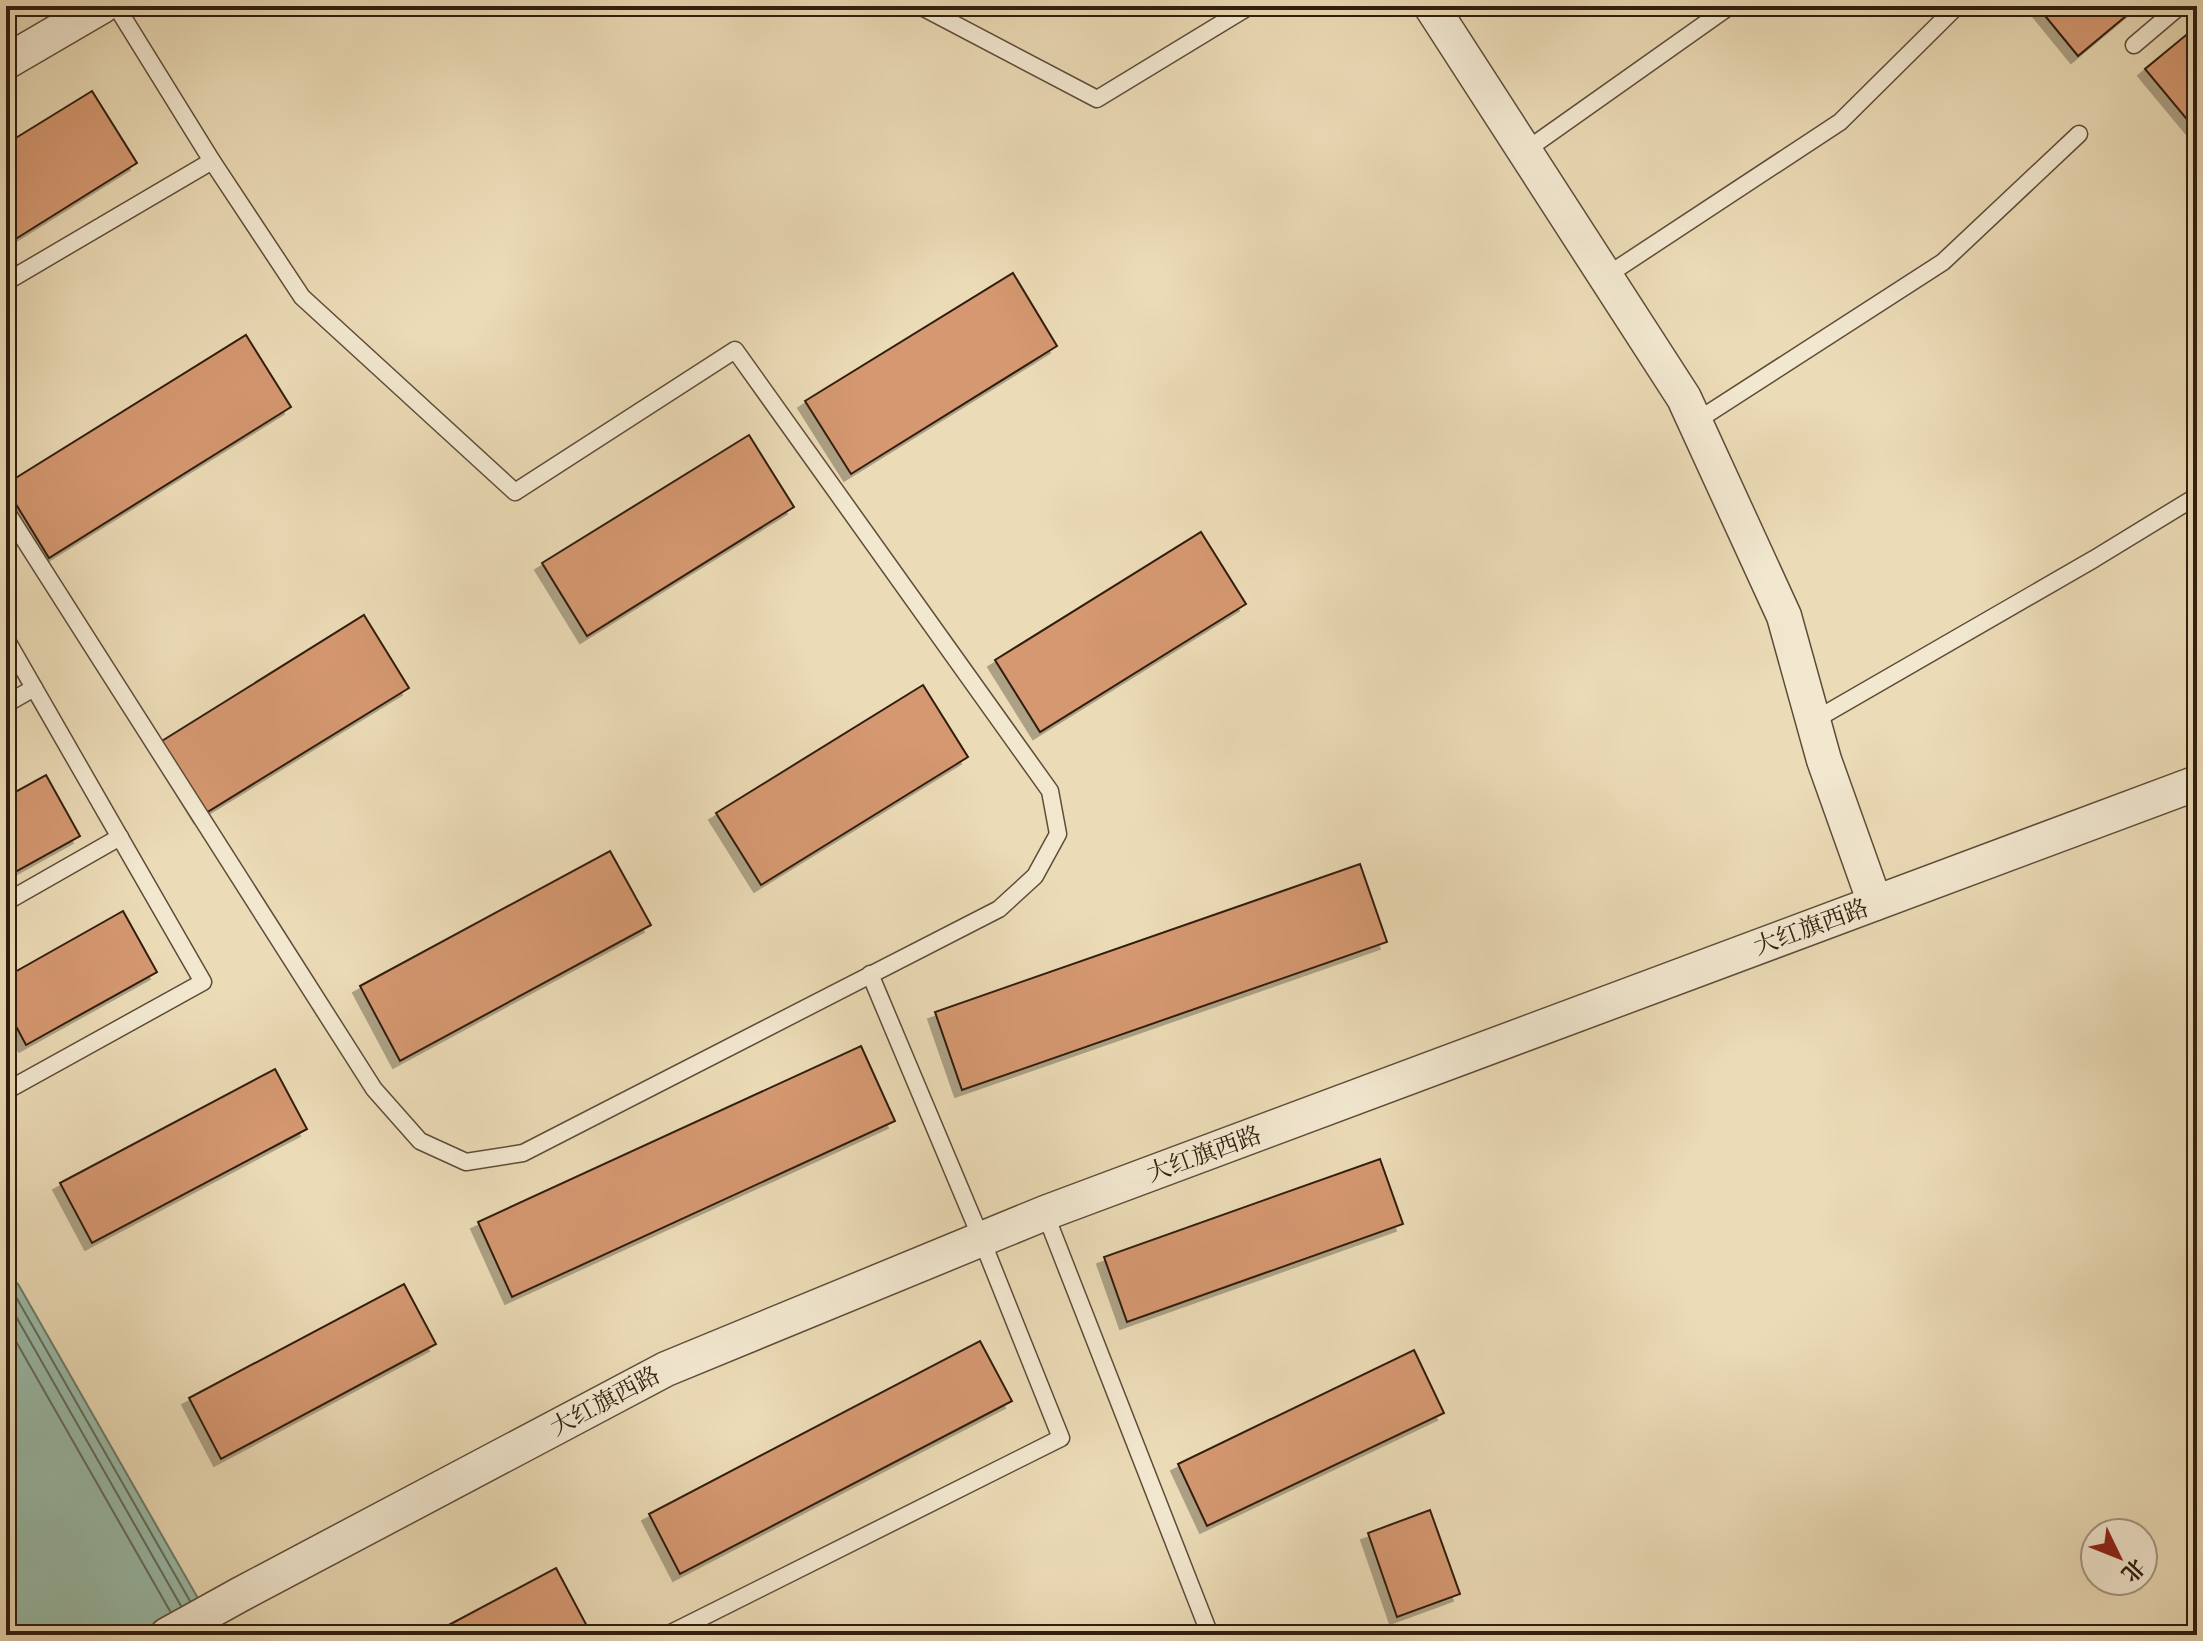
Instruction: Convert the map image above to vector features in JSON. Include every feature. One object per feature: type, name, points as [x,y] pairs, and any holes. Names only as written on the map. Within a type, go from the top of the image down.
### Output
[{"type":"street","points":[[6,62],[102,6]]},
{"type":"street","points":[[1431,6],[1684,398],[1784,616],[1824,760],[1875,903]]},
{"type":"street","name":"大红旗西路","points":[[167,1635],[666,1369],[1045,1213],[2197,783]]},
{"type":"lane","points":[[6,511],[374,1089],[420,1141],[466,1162],[523,1153],[999,909],[1035,876],[1058,834],[1050,791],[735,350],[515,492],[302,297],[212,161],[116,6]]},
{"type":"lane","points":[[920,6],[1097,99],[1250,6]]},
{"type":"lane","points":[[1525,151],[1730,6]]},
{"type":"lane","points":[[1606,276],[1840,122],[1957,6]]},
{"type":"lane","points":[[2134,45],[2180,6]]},
{"type":"lane","points":[[1695,422],[1943,262],[2079,134]]},
{"type":"lane","points":[[6,282],[212,161]]},
{"type":"lane","points":[[1813,721],[2197,496]]},
{"type":"lane","points":[[6,639],[203,982],[6,1091]]},
{"type":"lane","points":[[6,704],[34,688]]},
{"type":"lane","points":[[6,902],[120,837]]},
{"type":"lane","points":[[667,1635],[1061,1438],[870,974]]},
{"type":"lane","points":[[1045,1213],[1210,1635]]},
{"type":"water","points":[[6,1275],[18,1284],[219,1635],[6,1635]]},
{"type":"building","points":[[2037,6],[2138,6],[2078,56]]},
{"type":"building","points":[[2197,26],[2197,127],[2195,129],[2145,69]]},
{"type":"building","points":[[92,91],[137,163],[6,245],[6,144]]},
{"type":"building","points":[[1013,273],[1057,346],[851,474],[805,401]]},
{"type":"building","points":[[246,335],[291,407],[49,558],[6,484]]},
{"type":"building","points":[[749,435],[794,507],[587,636],[542,563]]},
{"type":"building","points":[[1201,532],[1246,604],[1040,732],[995,660]]},
{"type":"building","points":[[364,615],[409,688],[201,816],[157,744]]},
{"type":"building","points":[[923,685],[968,757],[761,885],[716,813]]},
{"type":"building","points":[[46,775],[80,836],[6,877],[6,797]]},
{"type":"building","points":[[610,851],[651,925],[400,1061],[360,986]]},
{"type":"building","points":[[1360,864],[1387,942],[962,1090],[935,1012]]},
{"type":"building","points":[[123,911],[157,972],[26,1045],[17,1028],[6,1034],[6,977]]},
{"type":"building","points":[[861,1046],[895,1121],[512,1297],[478,1222]]},
{"type":"building","points":[[275,1069],[307,1129],[92,1243],[60,1183]]},
{"type":"building","points":[[1380,1159],[1403,1224],[1127,1322],[1104,1257]]},
{"type":"building","points":[[404,1284],[436,1344],[221,1459],[189,1398]]},
{"type":"building","points":[[980,1341],[1012,1401],[680,1574],[649,1514]]},
{"type":"building","points":[[1414,1350],[1444,1413],[1207,1526],[1178,1464]]},
{"type":"building","points":[[1430,1510],[1460,1594],[1397,1617],[1368,1533]]},
{"type":"building","points":[[556,1568],[588,1628],[575,1635],[430,1635]]}]
